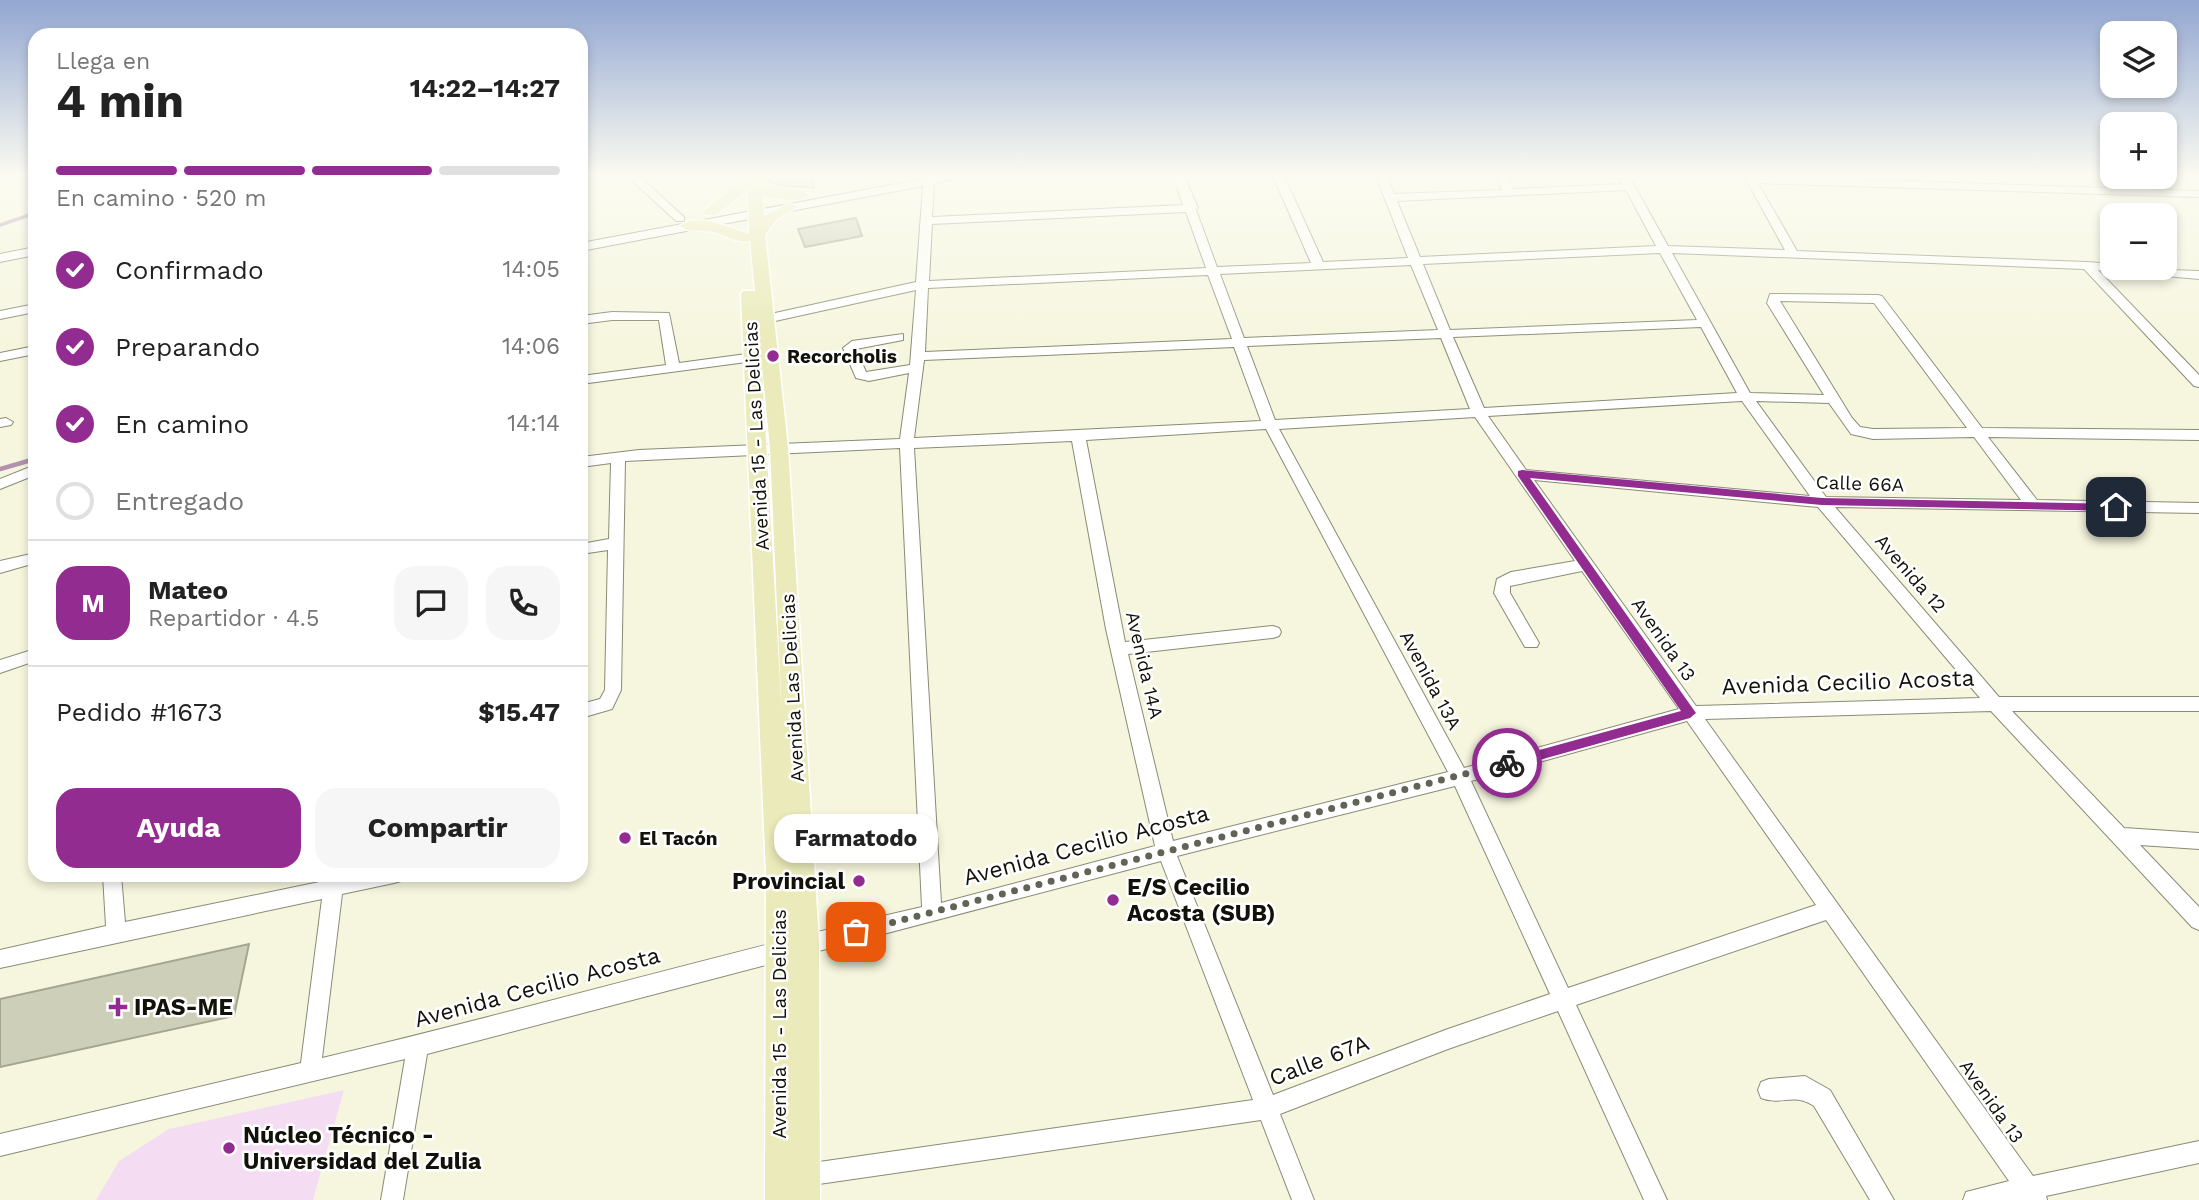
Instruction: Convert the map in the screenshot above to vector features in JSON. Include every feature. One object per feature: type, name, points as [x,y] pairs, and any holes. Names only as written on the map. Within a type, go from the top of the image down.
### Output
[{"type":"main road","points":[[730,232],[751,237],[756,232]]},
{"type":"main road","name":"Avenida 15 - Las Delicias","points":[[751,232],[755,449],[779,874],[780,1200]]},
{"type":"main road","name":"Avenida Las Delicias","points":[[751,237],[765,319],[779,448],[806,943],[805,1200]]},
{"type":"street","points":[[588,237],[620,232]]},
{"type":"street","points":[[588,245],[643,232]]},
{"type":"street","points":[[925,232],[917,362],[907,442],[932,914]]},
{"type":"street","name":"Avenida 13A","points":[[1200,232],[1269,423],[1460,777],[1565,998],[1656,1200]]},
{"type":"street","points":[[1303,232],[1318,265]]},
{"type":"street","name":"Avenida 13","points":[[1405,232],[1444,335],[1480,415],[2033,1195]]},
{"type":"street","name":"Avenida 12","points":[[1654,232],[1746,397],[1822,502],[1995,704],[2199,921]]},
{"type":"street","points":[[1780,232],[1792,253]]},
{"type":"street","points":[[765,319],[921,285],[1663,249],[2087,266],[2199,275]]},
{"type":"street","points":[[0,258],[28,252]]},
{"type":"street","points":[[2087,266],[2199,383]]},
{"type":"street","points":[[2032,506],[1979,432],[1878,299],[1774,298],[1773,303],[1847,421],[1856,430],[1864,432],[1979,432],[2199,435]]},
{"type":"street","points":[[0,315],[28,309]]},
{"type":"street","points":[[588,319],[612,316],[665,316],[673,368]]},
{"type":"street","points":[[899,337],[852,345],[849,348],[861,375],[869,377],[917,362],[1239,344],[1706,324]]},
{"type":"street","points":[[0,348],[28,342]]},
{"type":"street","points":[[0,357],[28,351]]},
{"type":"street","points":[[588,378],[754,357]]},
{"type":"street","points":[[588,461],[755,449],[1078,436],[1269,423],[1480,415],[1746,397],[1834,399]]},
{"type":"street","name":"Avenida 14A","points":[[1078,436],[1119,649],[1166,851],[1265,1109],[1303,1200]]},
{"type":"street","points":[[588,709],[606,704],[612,690],[618,457]]},
{"type":"street","points":[[0,478],[28,471]]},
{"type":"street","points":[[0,484],[28,471]]},
{"type":"street","name":"Calle 66A","points":[[1522,474],[1822,502],[2199,508]]},
{"type":"street","points":[[588,548],[616,542]]},
{"type":"street","points":[[0,567],[28,560]]},
{"type":"street","points":[[1531,643],[1502,593],[1502,583],[1511,578],[1586,565]]},
{"type":"street","points":[[1119,649],[1273,632]]},
{"type":"street","points":[[0,667],[28,657]]},
{"type":"street","name":"Avenida Cecilio Acosta","points":[[0,1145],[418,1046],[806,943],[932,914],[1166,851],[1460,777],[1690,713],[1995,704],[2199,704]]},
{"type":"street","points":[[2119,836],[2199,841]]},
{"type":"street","points":[[112,882],[116,933]]},
{"type":"street","points":[[0,960],[361,882]]},
{"type":"street","points":[[310,1072],[333,888]]},
{"type":"street","name":"Calle 67A","points":[[805,1175],[1265,1109],[1448,1039],[1832,909]]},
{"type":"street","points":[[392,1200],[418,1046]]},
{"type":"street","points":[[1769,1090],[1804,1087],[1822,1098],[1883,1200]]},
{"type":"street","points":[[1974,1200],[2033,1195],[2199,1152]]},
{"type":"shaded area","name":"Núcleo Técnico - Universidad del Zulia","points":[[344,1090],[313,1200],[96,1200],[119,1161],[169,1129]]},
{"type":"building","points":[[799,232],[861,232],[862,236],[805,247]]},
{"type":"building","name":"IPAS-ME","points":[[249,944],[234,1016],[0,1067],[0,999]]},
{"type":"waterway","points":[[0,469],[28,461]]},
{"type":"way so far","points":[[856,932],[1507,763]]},
{"type":"place","name":"Recorcholis","points":[[773,356]]},
{"type":"place","name":"El Tacón","points":[[625,838]]},
{"type":"place","name":"Provincial","points":[[859,881]]},
{"type":"place","name":"E/S Cecilio Acosta (SUB)","points":[[1113,900]]},
{"type":"place","name":"Farmatodo","points":[[856,932]]},
{"type":"place","name":"IPAS-ME","points":[[118,1007]]},
{"type":"place","name":"Núcleo Técnico - Universidad del Zulia","points":[[229,1148]]},
{"type":"route","points":[[1507,763],[1690,713],[1522,474],[1822,502],[2116,507]]}]
